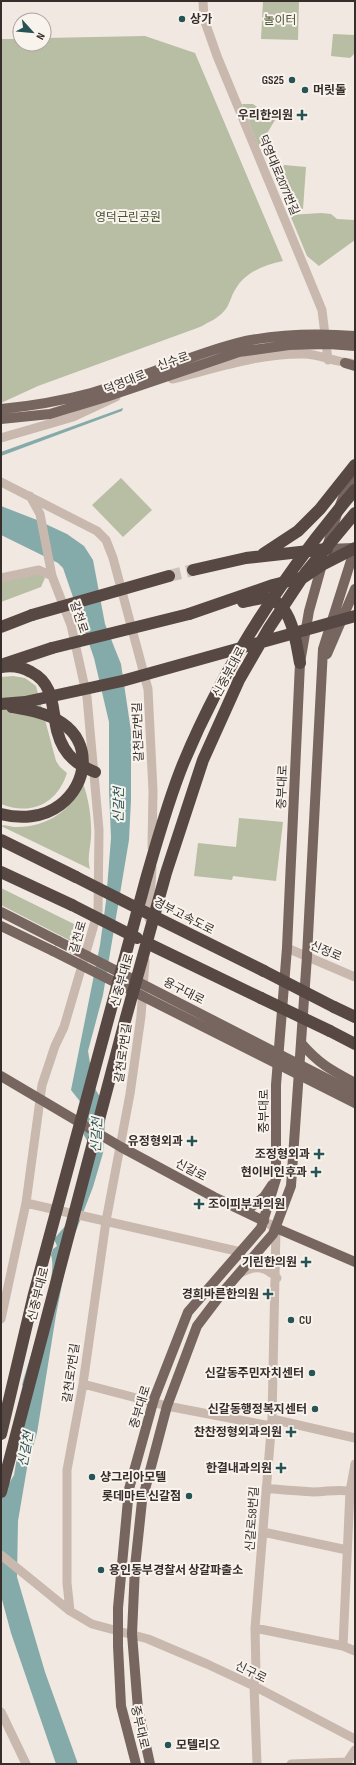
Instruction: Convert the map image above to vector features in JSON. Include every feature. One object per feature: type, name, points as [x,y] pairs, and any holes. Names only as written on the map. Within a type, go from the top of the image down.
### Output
[{"type":"highway","points":[[260,555],[298,532],[320,509],[355,465]]},
{"type":"highway","name":"신중부대로","points":[[1,1434],[36,1286],[146,880],[166,812],[183,765],[224,675],[259,617],[291,569],[355,490]]},
{"type":"highway","name":"신중부대로","points":[[1,1492],[127,1013],[166,873],[203,760],[239,680],[268,628],[306,572],[355,513]]},
{"type":"highway","points":[[189,614],[273,585],[304,577],[322,564],[355,548]]},
{"type":"highway","points":[[193,570],[260,555],[327,549]]},
{"type":"highway","points":[[1,625],[169,576]]},
{"type":"highway","points":[[1,666],[52,648],[189,614],[262,598],[279,604],[288,617],[300,663]]},
{"type":"highway","points":[[1,705],[25,702],[122,681],[355,616]]},
{"type":"highway","points":[[1,666],[9,665],[23,668],[43,680],[50,691],[63,746],[79,764],[95,772]]},
{"type":"highway","points":[[1,705],[40,713],[60,722],[68,728],[80,743],[84,763],[74,790],[59,806],[38,815],[26,817],[1,814]]},
{"type":"highway","name":"경부고속도로","points":[[1,840],[355,1017]]},
{"type":"highway","points":[[1,872],[72,905],[355,1044]]},
{"type":"main road","name":"신수로","points":[[1,409],[38,406],[91,393],[238,343],[287,336],[330,334],[355,336]]},
{"type":"main road","name":"신수로","points":[[1,419],[50,414],[106,397],[240,352],[289,345],[329,344],[355,346]]},
{"type":"main road","name":"중부대로","points":[[136,1764],[121,1706],[118,1630],[118,1608],[129,1489],[154,1403],[188,1312],[261,1228],[276,1179],[276,1085],[287,948],[300,663],[309,611],[322,564],[337,514],[348,485],[355,473]]},
{"type":"main road","name":"중부대로","points":[[150,1764],[138,1709],[132,1634],[135,1567],[142,1501],[167,1406],[197,1326],[222,1293],[262,1248],[276,1228],[291,1186],[308,956],[322,665],[326,637],[355,548]]},
{"type":"main road","points":[[327,549],[355,548]]},
{"type":"main road","points":[[322,665],[355,589]]},
{"type":"main road","name":"용구대로","points":[[1,912],[355,1093]]},
{"type":"main road","name":"용구대로","points":[[1,926],[355,1103]]},
{"type":"main road","points":[[301,1043],[316,1060],[326,1068],[355,1083]]},
{"type":"main road","name":"신갈로","points":[[1,1076],[118,1145],[214,1197],[246,1211],[264,1221]]},
{"type":"main road","points":[[246,1211],[264,1197],[276,1179]]},
{"type":"main road","name":"신갈로","points":[[276,1228],[355,1262]]},
{"type":"street","name":"덕영대로2077번길","points":[[203,1],[204,19],[217,56],[322,310],[328,360]]},
{"type":"street","points":[[305,354],[317,342],[322,325],[322,310]]},
{"type":"street","name":"덕영대로","points":[[1,438],[73,417],[142,386],[264,357],[305,354],[352,364]]},
{"type":"street","points":[[1,482],[30,496]]},
{"type":"street","name":"갈천로","points":[[1,1319],[31,1205],[44,1101],[46,1072],[64,1027],[98,911],[100,830],[87,697],[70,625],[52,576],[40,514],[30,496]]},
{"type":"street","name":"갈천로7번길","points":[[30,496],[89,526],[97,531],[106,540],[113,558],[148,689],[153,791],[152,880],[141,1016],[118,1145],[83,1384],[68,1470],[67,1583],[70,1611]]},
{"type":"street","points":[[1,578],[39,570],[52,576]]},
{"type":"street","name":"신정로","points":[[287,948],[355,977]]},
{"type":"street","points":[[31,1205],[241,1252]]},
{"type":"street","name":"신갈로","points":[[264,1221],[276,1228]]},
{"type":"street","name":"신갈로58번길","points":[[257,1764],[254,1686],[256,1673],[255,1628],[272,1422],[277,1278],[276,1228]]},
{"type":"street","points":[[238,1275],[247,1270],[259,1267],[266,1268],[277,1278]]},
{"type":"street","points":[[83,1384],[167,1406],[272,1422],[355,1438]]},
{"type":"street","points":[[343,1646],[347,1550],[355,1464]]},
{"type":"street","points":[[266,1488],[314,1492],[331,1492],[337,1489],[352,1492]]},
{"type":"street","points":[[263,1532],[347,1550]]},
{"type":"street","name":"신구로","points":[[1,1555],[70,1611],[92,1624],[106,1630],[118,1630],[132,1634],[200,1661],[254,1686],[355,1739]]},
{"type":"street","points":[[255,1628],[343,1646],[355,1651]]},
{"type":"street","points":[[1,1712],[26,1764]]},
{"type":"street","points":[[291,1764],[347,1762],[355,1750]]},
{"type":"green space","name":"놀이터","points":[[263,1],[299,1],[298,40],[261,39]]},
{"type":"green space","points":[[333,34],[355,35],[355,53],[350,58],[331,56]]},
{"type":"green space","name":"영덕근린공원","points":[[145,36],[195,53],[283,261],[262,267],[244,278],[234,292],[227,308],[214,320],[200,327],[38,386],[1,403],[1,39],[12,39],[12,52],[52,52],[52,38]]},
{"type":"green space","points":[[242,104],[253,104],[275,120],[259,147]]},
{"type":"green space","points":[[284,165],[306,167],[303,209],[289,207],[278,180]]},
{"type":"green space","points":[[321,213],[331,214],[337,219],[355,220],[355,240],[319,266],[307,256],[290,215]]},
{"type":"green space","points":[[121,478],[152,510],[123,537],[92,505]]},
{"type":"green space","points":[[38,571],[45,578],[41,587],[1,602],[1,582]]},
{"type":"green space","points":[[13,676],[25,678],[36,686],[56,761],[67,773],[63,784],[50,800],[42,805],[23,809],[1,804],[1,677]]},
{"type":"green space","points":[[83,783],[90,810],[90,869],[1,826],[26,827],[47,821],[56,816],[72,802]]},
{"type":"green space","points":[[239,818],[283,822],[276,881],[233,876],[232,880],[194,876],[198,843],[236,847]]},
{"type":"green space","points":[[1,888],[78,926],[80,933],[75,940],[71,941],[1,905]]},
{"type":"water","points":[[123,408],[122,411],[1,456],[1,452]]},
{"type":"water","name":"신갈천","points":[[1,506],[67,534],[84,546],[93,560],[105,624],[121,664],[131,731],[131,800],[129,840],[103,995],[88,1051],[94,1087],[106,1107],[103,1153],[93,1187],[69,1249],[56,1315],[37,1433],[27,1468],[18,1521],[17,1577],[45,1672],[78,1764],[56,1764],[11,1633],[1,1596],[1,1484],[7,1487],[14,1475],[28,1391],[22,1385],[42,1318],[51,1281],[51,1255],[53,1249],[57,1246],[54,1239],[66,1225],[88,1142],[81,1130],[86,1109],[71,1090],[100,945],[106,901],[111,838],[109,722],[94,658],[63,568],[58,563],[1,535]]},
{"type":"tunnel","points":[[169,576],[193,570]]},
{"type":"place","name":"상가","points":[[182,19]]},
{"type":"place","name":"GS25","points":[[292,80]]},
{"type":"place","name":"머릿돌","points":[[305,90]]},
{"type":"place","name":"우리한의원","points":[[302,115]]},
{"type":"place","name":"유정형외과","points":[[192,1141]]},
{"type":"place","name":"조정형외과","points":[[319,1154]]},
{"type":"place","name":"현이비인후과","points":[[316,1172]]},
{"type":"place","name":"조이피부과의원","points":[[199,1204]]},
{"type":"place","name":"기린한의원","points":[[306,1262]]},
{"type":"place","name":"경희바른한의원","points":[[268,1294]]},
{"type":"place","name":"CU","points":[[291,1320]]},
{"type":"place","name":"신갈동주민자치센터","points":[[312,1373]]},
{"type":"place","name":"신갈동행정복지센터","points":[[315,1409]]},
{"type":"place","name":"찬찬정형외과의원","points":[[291,1432]]},
{"type":"place","name":"한결내과의원","points":[[281,1468]]},
{"type":"place","name":"샹그리아모텔","points":[[92,1477]]},
{"type":"place","name":"롯데마트 신갈점","points":[[189,1496]]},
{"type":"place","name":"용인동부경찰서 상갈파출소","points":[[101,1570]]},
{"type":"place","name":"모텔리오","points":[[168,1745]]}]
